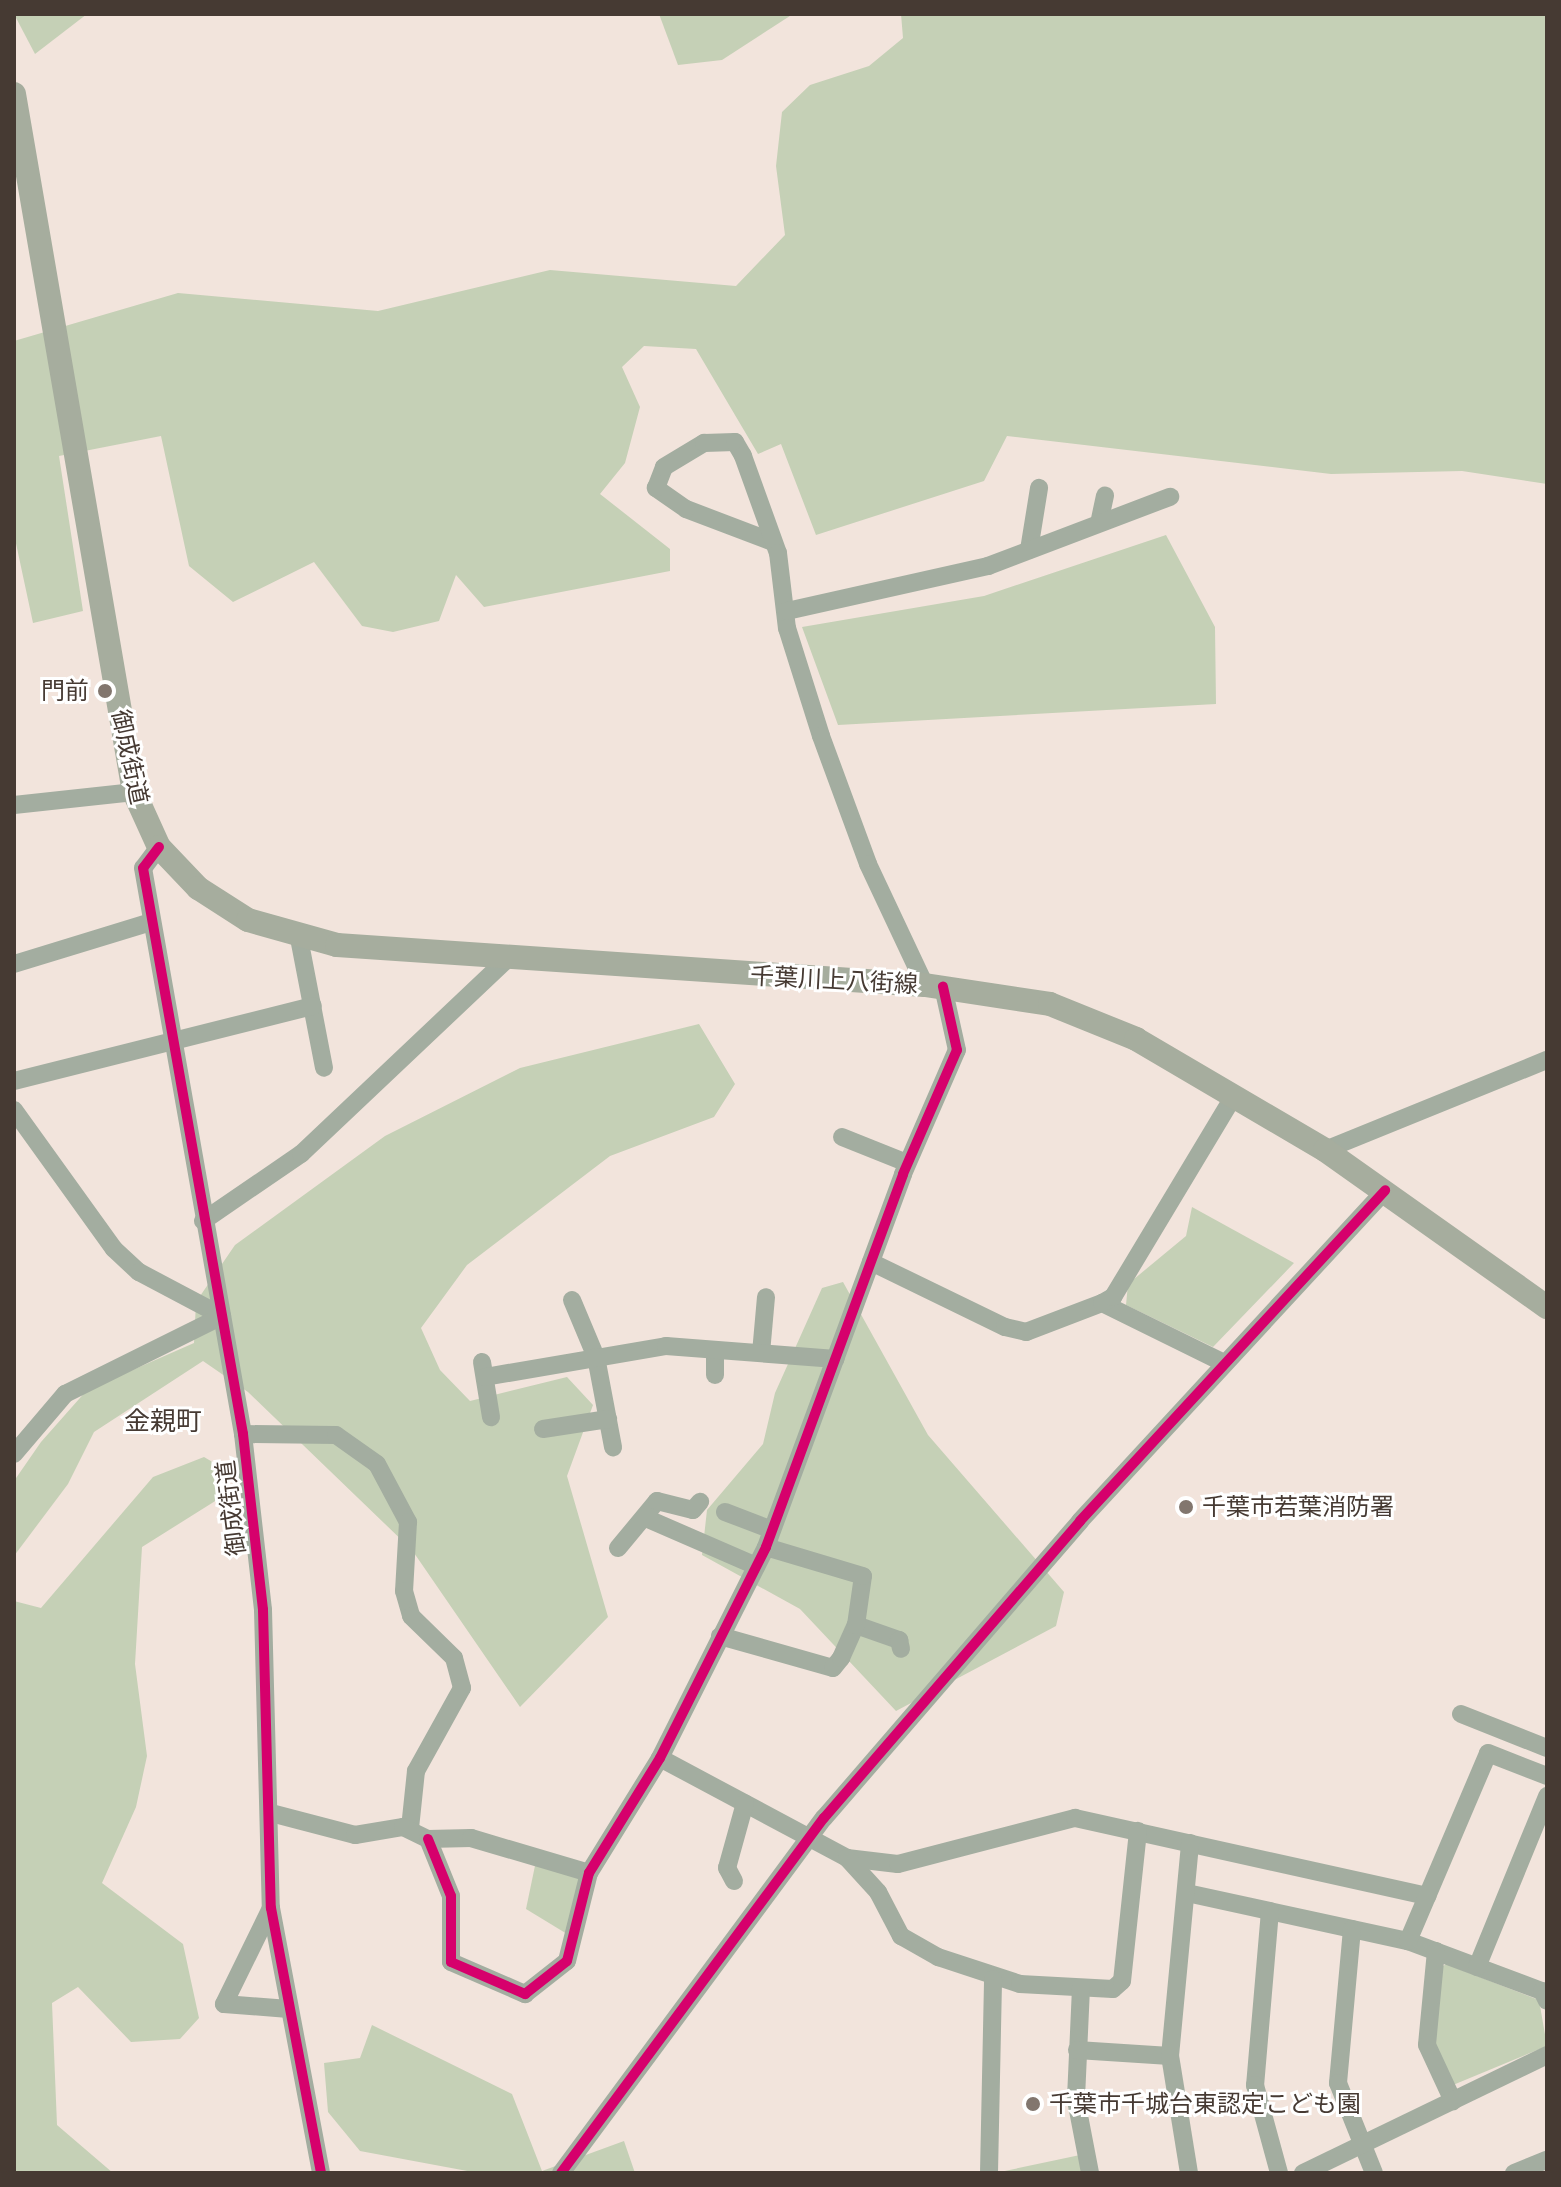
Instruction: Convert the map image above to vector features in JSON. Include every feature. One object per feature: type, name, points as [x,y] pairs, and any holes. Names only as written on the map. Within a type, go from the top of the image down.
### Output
[{"type":"main road","name":"御成街道","points":[[14,94],[134,792],[159,847]]},
{"type":"main road","name":"千葉川上八街線","points":[[159,847],[228,909],[299,938],[507,959],[934,986],[1082,1014],[1234,1096],[1325,1150],[1547,1307]]},
{"type":"street","points":[[428,1839],[451,1896],[451,1962],[525,1994],[567,1961],[589,1873],[660,1758],[769,1538],[907,1163],[957,1050],[934,986],[855,833],[787,611],[773,542],[735,442],[691,446],[664,467],[656,488],[686,509],[773,542]]},
{"type":"street","points":[[1029,550],[1039,488]]},
{"type":"street","points":[[1100,519],[1105,496]]},
{"type":"street","points":[[787,611],[956,575],[1029,550],[1100,519],[1170,497]]},
{"type":"street","points":[[14,805],[134,792]]},
{"type":"street","name":"御成街道","points":[[159,847],[143,868],[168,1037],[243,1434],[263,1610],[271,1813],[271,1908],[321,2173]]},
{"type":"street","points":[[14,964],[151,922]]},
{"type":"street","points":[[299,938],[324,1068]]},
{"type":"street","points":[[203,1221],[301,1154],[507,959]]},
{"type":"street","points":[[14,1081],[168,1037],[313,1006]]},
{"type":"street","points":[[1325,1150],[1547,1060]]},
{"type":"street","points":[[871,1262],[1026,1332],[1102,1303],[1113,1297],[1234,1096]]},
{"type":"street","points":[[14,1110],[114,1249],[139,1272],[222,1316]]},
{"type":"street","points":[[842,1137],[907,1163]]},
{"type":"street","points":[[561,2173],[809,1840],[1222,1362],[1385,1190]]},
{"type":"street","points":[[761,1353],[766,1297]]},
{"type":"street","points":[[572,1300],[596,1357],[613,1447]]},
{"type":"street","points":[[1102,1303],[1222,1362]]},
{"type":"street","points":[[14,1454],[65,1394],[222,1316]]},
{"type":"street","points":[[491,1417],[484,1370],[666,1346],[836,1359]]},
{"type":"street","points":[[715,1350],[715,1375]]},
{"type":"street","points":[[543,1429],[608,1419]]},
{"type":"street","points":[[243,1434],[336,1435],[377,1464],[408,1522],[404,1591],[411,1616],[454,1658],[462,1688],[416,1771],[410,1828]]},
{"type":"street","points":[[618,1548],[648,1519],[657,1501],[693,1510],[700,1502]]},
{"type":"street","points":[[720,1636],[833,1668],[856,1625],[863,1576],[769,1538],[725,1512]]},
{"type":"street","points":[[648,1519],[756,1566]]},
{"type":"street","points":[[856,1625],[899,1640],[901,1649]]},
{"type":"street","points":[[1461,1714],[1547,1748]]},
{"type":"street","points":[[1408,1941],[1488,1753],[1547,1776]]},
{"type":"street","points":[[660,1758],[847,1858],[898,1864],[1075,1818],[1427,1896]]},
{"type":"street","points":[[1477,1967],[1547,1796]]},
{"type":"street","points":[[734,1881],[727,1868],[745,1803]]},
{"type":"street","points":[[271,1813],[355,1835],[410,1828],[428,1839],[471,1838],[589,1873]]},
{"type":"street","points":[[847,1858],[878,1892],[901,1936],[993,1979],[1113,1989],[1122,1981],[1138,1831]]},
{"type":"street","points":[[1189,2173],[1170,2056],[1190,1843]]},
{"type":"street","points":[[1187,1893],[1408,1941],[1545,1990]]},
{"type":"street","points":[[271,1908],[224,2004],[289,2009]]},
{"type":"street","points":[[1270,1911],[1255,2085],[1279,2173]]},
{"type":"street","points":[[1352,1929],[1338,2083],[1374,2173]]},
{"type":"street","points":[[1436,1951],[1427,2045],[1453,2101]]},
{"type":"street","points":[[989,2173],[993,1979]]},
{"type":"street","points":[[1081,1988],[1076,2100],[1090,2173]]},
{"type":"street","points":[[1077,2050],[1170,2056]]},
{"type":"street","points":[[1303,2173],[1547,2055]]},
{"type":"street","points":[[1514,2173],[1547,2160]]},
{"type":"green space","points":[[14,14],[87,14],[35,54]]},
{"type":"green space","points":[[659,14],[793,14],[722,60],[678,65]]},
{"type":"green space","points":[[901,14],[1547,14],[1547,484],[1462,471],[1331,474],[1007,436],[984,481],[816,535],[781,444],[758,454],[696,349],[644,346],[622,367],[640,407],[625,463],[600,494],[670,549],[670,571],[484,607],[456,575],[439,621],[393,632],[362,626],[314,562],[233,602],[189,566],[161,436],[59,456],[83,611],[33,623],[14,534],[14,341],[178,293],[378,311],[550,270],[736,286],[785,235],[776,166],[782,112],[810,85],[869,66],[903,38]]},
{"type":"green space","points":[[1166,535],[1215,627],[1216,704],[838,725],[802,627],[984,596]]},
{"type":"green space","points":[[699,1024],[735,1084],[714,1117],[610,1156],[467,1265],[421,1328],[440,1370],[470,1401],[567,1377],[593,1405],[567,1476],[608,1617],[520,1707],[412,1550],[248,1392],[203,1361],[94,1432],[68,1484],[14,1556],[14,1481],[41,1442],[87,1390],[194,1343],[196,1302],[235,1245],[385,1136],[520,1068]]},
{"type":"green space","points":[[1192,1207],[1294,1263],[1213,1347],[1126,1305],[1128,1284],[1186,1236]]},
{"type":"green space","points":[[843,1282],[928,1435],[1064,1592],[1056,1626],[896,1711],[800,1609],[702,1555],[707,1510],[763,1444],[775,1393],[822,1288]]},
{"type":"green space","points":[[204,1457],[233,1474],[220,1498],[142,1547],[135,1664],[147,1756],[136,1807],[102,1883],[183,1944],[199,2018],[180,2039],[131,2042],[78,1987],[52,2003],[57,2125],[113,2173],[14,2173],[14,1601],[41,1608],[153,1477]]},
{"type":"green space","points":[[536,1861],[586,1877],[572,1937],[526,1909]]},
{"type":"green space","points":[[1446,1964],[1539,2000],[1547,2046],[1453,2085],[1435,2044],[1439,1969]]},
{"type":"green space","points":[[372,2025],[512,2094],[542,2171],[624,2141],[635,2173],[478,2173],[360,2151],[328,2112],[324,2063],[360,2058]]},
{"type":"green space","points":[[1080,2155],[1086,2173],[1000,2173],[1000,2172]]},
{"type":"cycle path","points":[[159,847],[143,868],[243,1434],[263,1610],[271,1908],[321,2173]]},
{"type":"cycle path","points":[[428,1839],[451,1896],[451,1962],[525,1994],[567,1961],[589,1873],[660,1758],[766,1547],[903,1174],[957,1050],[943,987]]},
{"type":"cycle path","points":[[561,2173],[824,1818],[1080,1521],[1385,1190]]},
{"type":"place","name":"門前","points":[[105,691]]},
{"type":"place","name":"千葉市若葉消防署","points":[[1186,1507]]},
{"type":"place","name":"千葉市千城台東認定こども園","points":[[1033,2104]]},
{"type":"district","name":"金親町","points":[[163,1422]]}]
